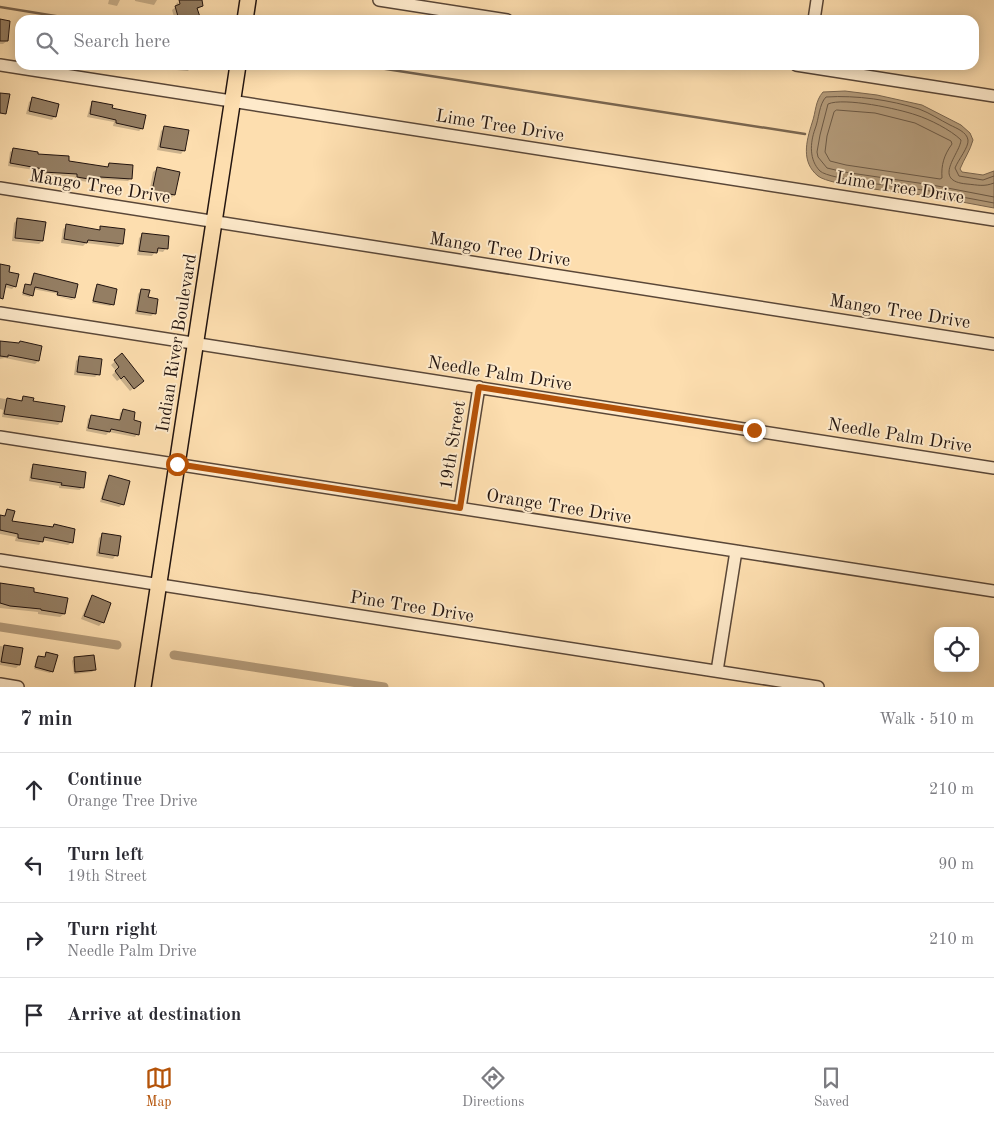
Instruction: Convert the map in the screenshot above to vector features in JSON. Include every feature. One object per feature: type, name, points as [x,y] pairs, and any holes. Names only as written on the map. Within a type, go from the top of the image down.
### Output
[{"type":"main road","points":[[246,15],[248,0]]},
{"type":"main road","name":"Indian River Boulevard","points":[[143,687],[237,70]]},
{"type":"street","points":[[379,0],[475,15]]},
{"type":"street","points":[[815,15],[817,0]]},
{"type":"street","name":"Lime Tree Drive","points":[[0,65],[15,67]]},
{"type":"street","name":"Lime Tree Drive","points":[[32,70],[994,220]]},
{"type":"street","points":[[828,70],[994,96]]},
{"type":"street","name":"Mango Tree Drive","points":[[0,188],[994,344]]},
{"type":"street","name":"Needle Palm Drive","points":[[0,313],[994,468]]},
{"type":"street","name":"19th Street","points":[[460,508],[479,387]]},
{"type":"street","name":"Orange Tree Drive","points":[[0,436],[994,591]]},
{"type":"street","points":[[718,671],[736,551]]},
{"type":"street","name":"Pine Tree Drive","points":[[0,560],[818,687]]},
{"type":"street","points":[[0,684],[18,687]]},
{"type":"water","points":[[845,91],[877,95],[922,105],[961,125],[970,133],[973,140],[960,169],[962,172],[983,175],[994,171],[994,208],[930,196],[853,186],[825,180],[818,176],[809,164],[806,151],[817,103],[823,92]]},
{"type":"building","points":[[179,0],[202,0],[203,6],[197,8],[199,15],[178,15],[175,6],[180,4]]},
{"type":"building","points":[[0,19],[10,21],[8,41],[0,41]]},
{"type":"building","points":[[0,93],[10,94],[6,114],[0,113]]},
{"type":"building","points":[[32,97],[59,104],[56,117],[29,111]]},
{"type":"building","points":[[92,101],[113,105],[112,108],[146,115],[143,129],[116,123],[116,120],[90,114]]},
{"type":"building","points":[[164,126],[189,130],[185,151],[160,147]]},
{"type":"building","points":[[13,148],[38,152],[38,154],[69,156],[69,161],[108,167],[109,163],[133,165],[132,179],[100,177],[100,181],[77,177],[77,174],[43,172],[43,169],[10,163]]},
{"type":"building","points":[[157,167],[180,172],[175,195],[152,191]]},
{"type":"building","points":[[17,218],[46,222],[43,241],[15,238]]},
{"type":"building","points":[[66,224],[100,230],[100,226],[125,229],[123,244],[88,240],[87,243],[64,239]]},
{"type":"building","points":[[142,233],[169,236],[168,249],[158,248],[157,253],[139,251]]},
{"type":"building","points":[[0,264],[10,266],[9,272],[19,274],[16,287],[6,284],[3,299],[0,298]]},
{"type":"building","points":[[34,273],[78,284],[75,298],[57,295],[58,292],[35,287],[33,296],[23,293],[25,284],[31,285]]},
{"type":"building","points":[[97,284],[117,289],[114,305],[93,301]]},
{"type":"building","points":[[141,289],[150,290],[148,297],[158,299],[156,314],[137,311]]},
{"type":"building","points":[[0,341],[19,343],[20,341],[42,346],[39,361],[8,355],[8,357],[0,356]]},
{"type":"building","points":[[122,353],[144,381],[134,389],[124,376],[121,379],[115,371],[119,367],[114,360]]},
{"type":"building","points":[[79,356],[102,359],[100,375],[77,372]]},
{"type":"building","points":[[23,396],[34,398],[33,401],[65,406],[62,422],[4,414],[7,398],[22,401]]},
{"type":"building","points":[[123,409],[135,412],[134,420],[141,422],[139,435],[111,429],[110,432],[88,428],[91,415],[120,420]]},
{"type":"building","points":[[33,464],[86,472],[84,488],[31,478]]},
{"type":"building","points":[[109,475],[130,481],[124,505],[102,499]]},
{"type":"building","points":[[7,509],[15,511],[12,521],[53,527],[54,524],[75,529],[73,543],[44,537],[43,542],[18,538],[18,534],[0,530],[0,515],[5,516]]},
{"type":"building","points":[[102,533],[121,536],[118,556],[99,553]]},
{"type":"building","points":[[0,583],[34,588],[34,592],[68,598],[65,614],[0,603]]},
{"type":"building","points":[[92,595],[111,603],[104,623],[84,616]]},
{"type":"building","points":[[4,645],[23,648],[20,665],[1,662]]},
{"type":"building","points":[[46,652],[58,655],[53,672],[35,667],[38,656],[45,657]]},
{"type":"building","points":[[94,655],[96,670],[75,672],[74,657]]},
{"type":"waterway","points":[[0,7],[49,15]]},
{"type":"waterway","points":[[392,70],[805,134]]},
{"type":"waterway","points":[[0,627],[117,645]]},
{"type":"waterway","points":[[174,655],[384,687]]},
{"type":"route","points":[[177,464],[460,508],[479,387],[754,430]]}]
